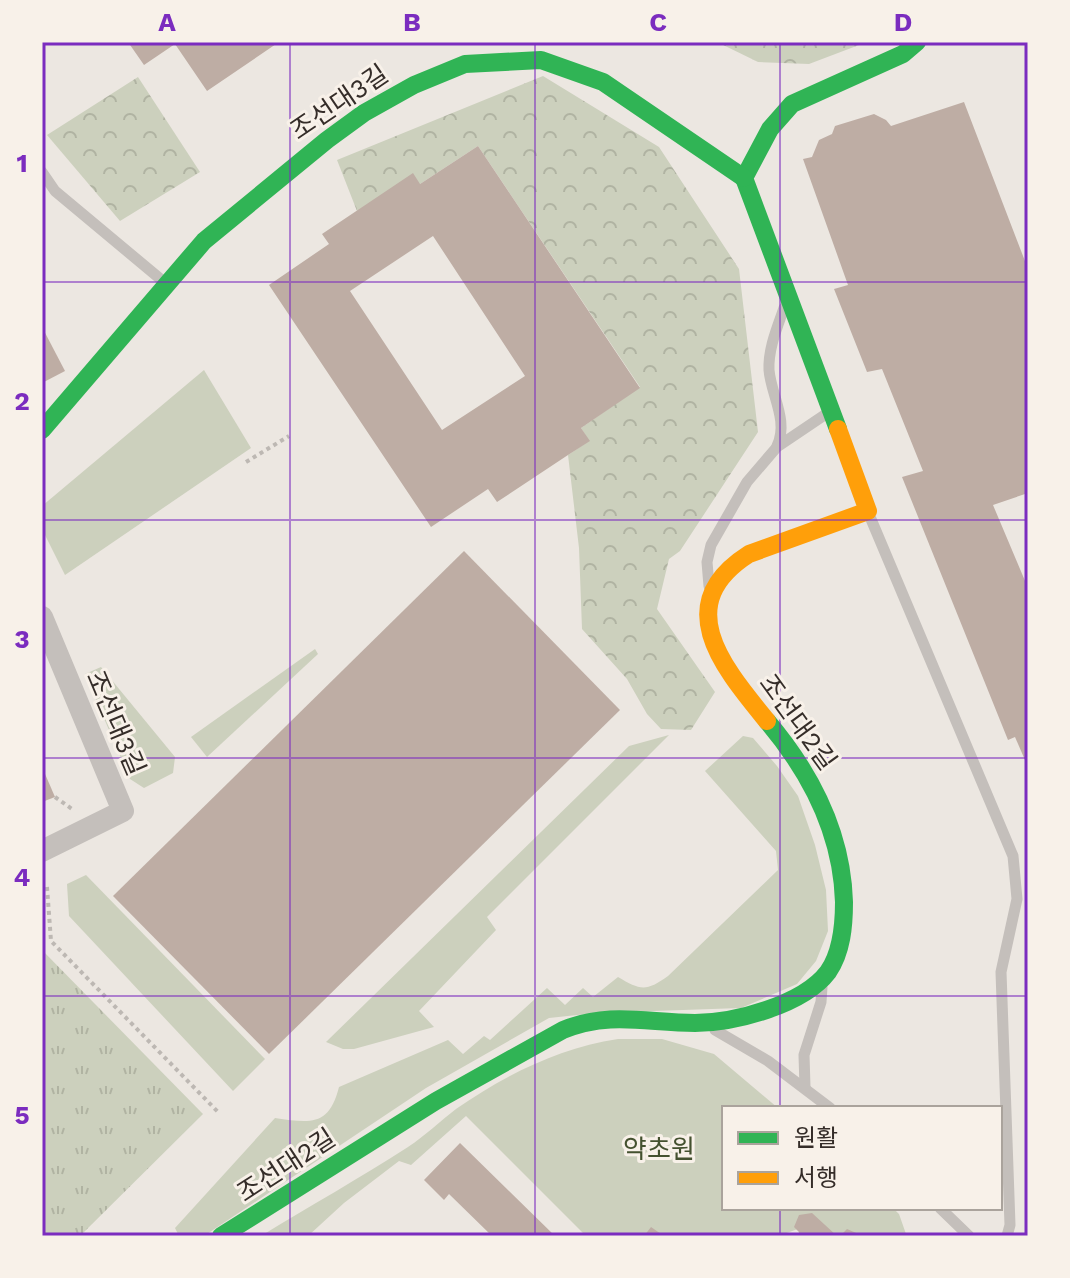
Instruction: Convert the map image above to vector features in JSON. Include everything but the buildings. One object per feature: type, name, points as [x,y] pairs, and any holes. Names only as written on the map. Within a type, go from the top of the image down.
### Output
[{"type":"street","points":[[711,598],[720,575],[733,562],[868,511],[744,178],[761,141],[783,111],[792,104],[903,54],[917,42]]},
{"type":"street","name":"조선대3길","points":[[42,430],[204,241],[364,113],[414,85],[465,64],[537,55],[603,82],[744,178]]},
{"type":"street","name":"조선대2길","points":[[221,1236],[453,1089],[576,1025],[627,1017],[697,1023],[732,1019],[792,999],[823,976],[836,957],[845,902],[839,863],[825,812],[812,783],[789,747],[751,701],[714,648],[708,620],[711,598]]},
{"type":"street","name":"조선대3길","points":[[42,617],[123,811],[42,851]]},
{"type":"lane","points":[[42,172],[55,191],[168,285]]},
{"type":"lane","points":[[777,447],[781,430],[769,359],[788,296]]},
{"type":"lane","points":[[711,598],[707,572],[711,545],[747,482],[777,447],[831,411]]},
{"type":"lane","points":[[868,511],[1013,856],[1023,897],[1001,972],[1010,1225],[1007,1236]]},
{"type":"lane","points":[[805,1087],[804,1055],[821,1002],[823,976]]},
{"type":"lane","points":[[697,1023],[722,1032],[805,1087],[828,1106]]},
{"type":"lane","points":[[942,1210],[969,1236]]},
{"type":"path","points":[[246,462],[289,436]]},
{"type":"path","points":[[55,797],[72,809]]},
{"type":"path","points":[[47,887],[51,941],[218,1112]]},
{"type":"green space","points":[[717,42],[867,42],[809,64],[758,62]]},
{"type":"green space","points":[[543,76],[659,147],[739,269],[758,432],[680,551],[669,559],[657,609],[715,692],[691,730],[661,729],[647,714],[627,679],[582,629],[579,548],[568,455],[589,441],[581,428],[640,387],[478,146],[420,184],[357,211],[337,160]]},
{"type":"green space","points":[[138,77],[200,172],[120,221],[47,135]]},
{"type":"green space","points":[[204,370],[251,448],[65,575],[42,529],[42,506]]},
{"type":"green space","points":[[315,649],[318,654],[207,757],[191,737]]},
{"type":"green space","points":[[101,667],[175,757],[173,773],[144,788],[130,779],[85,674]]},
{"type":"green space","points":[[669,735],[487,917],[496,930],[419,1011],[434,1027],[354,1049],[343,1049],[326,1042],[629,746]]},
{"type":"green space","points":[[743,736],[753,738],[798,796],[826,890],[828,931],[816,961],[797,984],[741,1008],[596,1013],[549,1018],[426,1088],[207,1234],[178,1234],[175,1228],[275,1118],[308,1121],[324,1116],[335,1100],[339,1087],[448,1040],[463,1054],[484,1036],[490,1040],[547,988],[565,1005],[583,988],[593,997],[618,977],[632,985],[648,987],[668,976],[778,870],[776,851],[705,771]]},
{"type":"green space","points":[[86,875],[265,1059],[233,1091],[69,916],[67,884]]},
{"type":"green space","points":[[42,950],[203,1114],[80,1236],[42,1236]]},
{"type":"green space","name":"약초원","points":[[618,1039],[662,1039],[714,1054],[776,1106],[722,1106],[722,1210],[895,1210],[906,1234],[840,1236],[812,1224],[778,1236],[586,1236],[466,1116],[411,1165],[399,1161],[344,1203],[308,1236],[261,1236],[408,1147],[456,1109],[494,1085],[554,1056]]},
{"type":"traffic: fast","points":[[838,429],[744,178],[770,129],[792,104],[903,54],[917,42]]},
{"type":"traffic: fast","points":[[42,430],[204,241],[364,113],[414,85],[465,64],[541,60],[603,82],[744,178]]},
{"type":"traffic: fast","points":[[221,1236],[436,1101],[563,1030],[613,1019],[695,1023],[729,1020],[785,1003],[817,984],[833,964],[841,938],[844,902],[842,876],[821,805],[797,761],[767,721]]},
{"type":"traffic: slow","points":[[767,721],[721,658],[712,637],[708,615],[712,594],[725,574],[749,554],[868,511],[838,429]]}]
